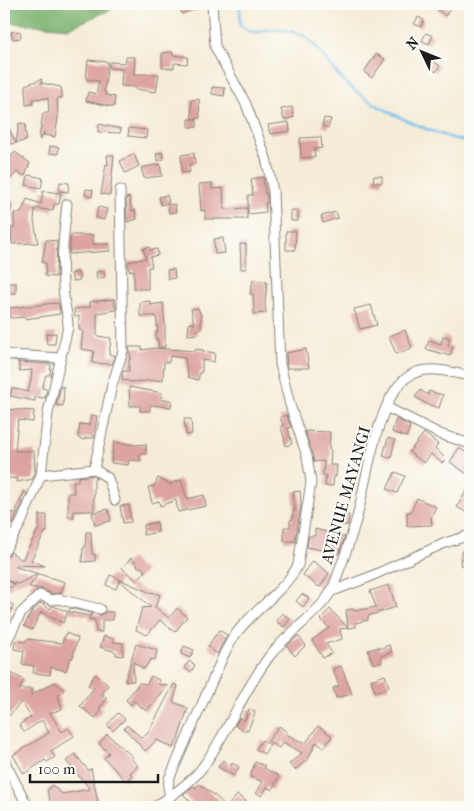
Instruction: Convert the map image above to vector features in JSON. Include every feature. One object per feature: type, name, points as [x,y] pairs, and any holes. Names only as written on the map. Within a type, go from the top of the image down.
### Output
[{"type":"street","points":[[170,797],[169,779],[225,652],[235,634],[283,585],[298,565],[311,482],[308,456],[290,405],[280,364],[274,191],[266,158],[246,104],[215,47],[212,4]]},
{"type":"street","points":[[94,469],[112,385],[123,351],[120,190]]},
{"type":"street","points":[[4,552],[21,523],[41,475],[48,413],[68,327],[62,261],[67,204]]},
{"type":"street","points":[[4,217],[6,206]]},
{"type":"street","points":[[4,353],[61,358]]},
{"type":"street","name":"AVENUE MAYANGI","points":[[154,807],[170,797],[197,774],[207,762],[268,658],[281,643],[317,610],[330,592],[357,518],[371,457],[386,407],[395,390],[405,379],[416,372],[426,370],[470,376]]},
{"type":"street","points":[[386,407],[440,434],[470,444]]},
{"type":"street","points":[[41,475],[94,469],[108,478],[116,500]]},
{"type":"street","points":[[330,592],[367,578],[445,543],[470,536]]},
{"type":"street","points":[[4,647],[21,612],[40,595],[51,600],[58,599],[100,609]]},
{"type":"street","points":[[4,760],[13,781],[28,807]]},
{"type":"street","points":[[4,785],[13,781]]},
{"type":"green space","points":[[4,4],[116,4],[110,10],[69,28],[4,22]]},
{"type":"building","points":[[178,4],[195,4],[196,9],[182,14]]},
{"type":"building","points":[[441,4],[450,9],[445,16],[437,9]]},
{"type":"building","points":[[418,17],[424,20],[421,27],[414,24]]},
{"type":"building","points":[[20,31],[21,38],[13,39],[11,32]]},
{"type":"building","points":[[426,33],[433,36],[429,44],[422,41]]},
{"type":"building","points":[[173,52],[172,55],[188,57],[187,64],[174,63],[174,68],[162,68],[162,53]]},
{"type":"building","points":[[376,54],[385,59],[372,78],[364,72]]},
{"type":"building","points":[[126,57],[135,57],[134,74],[159,74],[156,92],[121,86],[122,69],[109,68],[110,62],[125,63]]},
{"type":"building","points":[[88,60],[108,62],[104,92],[106,92],[106,95],[115,97],[114,107],[86,101],[88,92],[96,94],[99,81],[86,79]]},
{"type":"building","points":[[432,60],[440,66],[436,72],[427,65]]},
{"type":"building","points":[[42,79],[41,83],[61,87],[62,98],[57,98],[58,118],[55,137],[44,135],[44,132],[41,140],[39,139],[43,113],[49,113],[48,98],[33,99],[33,104],[26,105],[25,85]]},
{"type":"building","points":[[212,87],[225,88],[224,96],[212,94]]},
{"type":"building","points":[[199,99],[200,118],[192,119],[191,100]]},
{"type":"building","points":[[292,107],[294,117],[284,120],[281,109]]},
{"type":"building","points":[[4,118],[16,143],[4,145]]},
{"type":"building","points":[[324,118],[331,119],[328,128],[322,126]]},
{"type":"building","points":[[189,119],[197,119],[197,127],[189,127]]},
{"type":"building","points":[[289,122],[290,131],[270,134],[268,125]]},
{"type":"building","points":[[19,123],[26,124],[27,140],[16,143]]},
{"type":"building","points":[[99,124],[121,129],[120,133],[98,132]]},
{"type":"building","points":[[129,128],[147,130],[146,138],[128,136]]},
{"type":"building","points":[[321,137],[322,148],[314,149],[315,157],[301,158],[300,138]]},
{"type":"building","points":[[50,146],[59,147],[58,154],[49,153]]},
{"type":"building","points":[[15,152],[30,163],[25,176],[17,172],[8,182],[4,181],[4,165]]},
{"type":"building","points":[[162,152],[164,159],[158,161],[156,154]]},
{"type":"building","points":[[194,153],[195,164],[189,164],[190,172],[182,173],[181,155]]},
{"type":"building","points":[[134,154],[139,166],[125,173],[120,161]]},
{"type":"building","points":[[107,155],[114,155],[110,195],[101,194],[106,164],[108,165]]},
{"type":"building","points":[[160,164],[162,176],[144,178],[141,168]]},
{"type":"building","points":[[28,175],[43,178],[41,188],[26,185]]},
{"type":"building","points":[[374,176],[382,176],[382,183],[373,183]]},
{"type":"building","points":[[263,177],[265,194],[267,194],[266,212],[248,214],[248,195],[253,195],[251,179]]},
{"type":"building","points":[[60,182],[69,183],[68,192],[59,191]]},
{"type":"building","points":[[212,183],[212,189],[223,188],[224,209],[247,208],[247,219],[205,219],[205,210],[201,211],[199,184]]},
{"type":"building","points":[[86,189],[93,190],[92,197],[85,195]]},
{"type":"building","points":[[43,191],[61,193],[59,204],[54,204],[53,211],[35,208],[34,221],[38,243],[12,244],[11,228],[14,228],[14,213],[21,213],[27,199],[41,204]]},
{"type":"building","points":[[167,195],[169,203],[161,205],[159,197]]},
{"type":"building","points":[[129,197],[132,211],[135,210],[137,219],[127,222],[126,198]]},
{"type":"building","points":[[175,204],[176,212],[169,213],[168,205]]},
{"type":"building","points":[[98,207],[107,209],[104,220],[96,218]]},
{"type":"building","points":[[291,210],[298,211],[298,221],[291,221]]},
{"type":"building","points":[[336,212],[338,218],[323,223],[321,216]]},
{"type":"building","points":[[286,231],[296,231],[295,250],[286,250]]},
{"type":"building","points":[[71,235],[93,235],[93,244],[110,244],[110,251],[69,254]]},
{"type":"building","points":[[223,238],[225,253],[215,254],[214,239]]},
{"type":"building","points":[[46,240],[57,241],[56,277],[45,276],[46,263],[42,263]]},
{"type":"building","points":[[240,244],[246,244],[246,269],[241,269]]},
{"type":"building","points":[[149,247],[150,250],[157,249],[158,255],[150,257],[152,267],[148,267],[148,289],[134,289],[134,270],[129,271],[128,262],[146,258],[143,249]]},
{"type":"building","points":[[174,269],[175,278],[168,279],[167,270]]},
{"type":"building","points":[[104,271],[105,277],[97,279],[96,272]]},
{"type":"building","points":[[78,272],[80,280],[73,281],[71,274]]},
{"type":"building","points":[[253,280],[267,282],[266,313],[254,314],[253,294],[250,294]]},
{"type":"building","points":[[8,283],[16,283],[16,293],[8,293]]},
{"type":"building","points":[[114,299],[116,310],[97,313],[97,336],[111,338],[109,355],[115,355],[112,364],[92,363],[94,351],[81,349],[83,331],[79,330],[79,316],[75,317],[74,309],[90,307],[90,302]]},
{"type":"building","points":[[150,301],[150,305],[163,303],[165,347],[159,348],[158,339],[156,340],[156,332],[158,332],[156,316],[140,316],[140,302]]},
{"type":"building","points":[[59,304],[60,314],[25,319],[25,317],[10,318],[9,308]]},
{"type":"building","points":[[371,305],[377,325],[360,329],[354,309]]},
{"type":"building","points":[[198,308],[201,316],[201,329],[196,330],[197,334],[188,335],[189,323],[194,324],[191,309]]},
{"type":"building","points":[[405,330],[412,348],[396,354],[389,336]]},
{"type":"building","points":[[56,333],[55,344],[47,344],[46,334]]},
{"type":"building","points":[[443,336],[450,338],[448,346],[453,347],[450,356],[426,349],[429,340],[441,344]]},
{"type":"building","points":[[129,347],[142,347],[142,350],[155,348],[203,350],[215,353],[214,362],[202,360],[202,372],[200,372],[198,380],[188,377],[185,358],[170,356],[169,362],[164,362],[163,380],[129,382],[122,380],[123,371],[129,371],[129,359],[131,359]]},
{"type":"building","points":[[306,349],[309,368],[287,368],[286,353]]},
{"type":"building","points":[[19,362],[51,364],[50,375],[46,375],[42,388],[47,389],[45,398],[35,397],[35,401],[10,396],[12,388],[28,392],[32,370],[19,371]]},
{"type":"building","points":[[61,386],[64,387],[63,406],[56,405]]},
{"type":"building","points":[[129,387],[162,393],[161,400],[172,400],[171,407],[150,405],[150,411],[140,411],[140,406],[130,406]]},
{"type":"building","points":[[420,390],[428,395],[429,391],[443,395],[439,408],[415,397]]},
{"type":"building","points":[[4,409],[34,411],[33,422],[18,420],[15,451],[34,451],[35,472],[33,479],[17,482],[18,479],[4,477],[6,426],[4,425]]},
{"type":"building","points":[[91,415],[97,416],[94,438],[85,438],[84,440],[78,438],[80,424],[89,425]]},
{"type":"building","points":[[287,415],[291,427],[288,428],[292,444],[286,446],[280,417]]},
{"type":"building","points":[[184,419],[191,419],[192,434],[186,435]]},
{"type":"building","points":[[396,419],[410,426],[406,437],[392,432]]},
{"type":"building","points":[[305,431],[330,432],[330,465],[337,465],[333,486],[325,486],[326,475],[323,475],[324,461],[314,462]]},
{"type":"building","points":[[424,433],[438,444],[435,448],[446,459],[442,463],[431,454],[424,463],[409,452]]},
{"type":"building","points":[[388,438],[395,440],[391,458],[383,456]]},
{"type":"building","points":[[114,442],[136,445],[146,444],[146,454],[140,454],[140,461],[129,460],[128,465],[111,463]]},
{"type":"building","points":[[459,448],[470,455],[470,476],[450,462]]},
{"type":"building","points":[[395,472],[405,476],[397,493],[387,489]]},
{"type":"building","points":[[92,475],[97,479],[94,478],[94,511],[74,511],[74,517],[68,517],[68,493],[74,493],[73,481],[78,481],[78,477]]},
{"type":"building","points":[[158,478],[171,485],[171,483],[181,480],[187,499],[204,495],[206,506],[178,512],[176,500],[160,506],[159,501],[152,503],[148,487],[154,486]]},
{"type":"building","points":[[470,485],[470,515],[457,507]]},
{"type":"building","points":[[25,491],[27,493],[19,512],[16,510]]},
{"type":"building","points":[[300,491],[301,505],[295,541],[284,541],[284,527],[290,527],[290,520],[292,520],[293,511],[295,511],[293,492]]},
{"type":"building","points":[[417,498],[436,507],[431,517],[432,525],[407,526],[407,512],[411,512]]},
{"type":"building","points":[[129,505],[131,522],[123,523],[120,506]]},
{"type":"building","points":[[108,509],[111,521],[95,525],[92,513]]},
{"type":"building","points":[[4,512],[18,513],[13,524],[4,523]]},
{"type":"building","points":[[39,515],[47,515],[47,532],[45,532],[31,560],[45,566],[16,565],[16,567],[65,582],[61,593],[52,594],[43,589],[29,587],[38,574],[18,584],[8,581],[15,585],[4,590],[4,558],[11,552],[22,560],[39,528]]},
{"type":"building","points":[[342,515],[349,515],[348,525],[341,525]]},
{"type":"building","points":[[157,522],[158,532],[143,535],[144,525]]},
{"type":"building","points":[[315,529],[345,537],[339,554],[307,547],[309,536],[315,536]]},
{"type":"building","points":[[86,532],[91,532],[92,554],[95,554],[95,561],[82,562]]},
{"type":"building","points":[[462,551],[468,551],[470,566],[460,565]]},
{"type":"building","points":[[131,558],[138,567],[145,571],[137,581],[122,568]]},
{"type":"building","points":[[313,561],[329,573],[319,587],[303,575]]},
{"type":"building","points":[[110,575],[120,579],[116,589],[106,585]]},
{"type":"building","points":[[121,580],[160,595],[155,607],[169,618],[177,608],[187,617],[175,632],[160,620],[147,635],[136,630],[142,608],[151,607]]},
{"type":"building","points":[[389,585],[396,607],[368,616],[368,620],[355,623],[356,627],[348,628],[346,610],[353,609],[354,611],[376,607],[370,591]]},
{"type":"building","points":[[302,594],[309,598],[303,607],[296,601]]},
{"type":"building","points":[[4,599],[14,606],[4,620]]},
{"type":"building","points":[[41,603],[50,609],[54,606],[68,612],[63,623],[41,612],[32,630],[24,626],[32,611]]},
{"type":"building","points":[[70,608],[91,613],[91,616],[92,613],[101,615],[105,612],[113,612],[113,620],[102,620],[102,632],[96,632],[95,620],[89,619],[90,616],[69,612]]},
{"type":"building","points":[[330,609],[348,628],[340,629],[342,639],[326,644],[332,653],[323,658],[312,640],[329,628],[320,619]]},
{"type":"building","points":[[282,613],[290,619],[284,627],[276,621]]},
{"type":"building","points":[[219,630],[227,635],[217,654],[208,646]]},
{"type":"building","points":[[66,633],[78,638],[72,659],[70,658],[66,671],[51,667],[50,675],[33,673],[34,666],[22,664],[24,651],[14,649],[15,641],[25,642],[27,639],[62,643]]},
{"type":"building","points":[[104,636],[114,639],[113,642],[123,643],[123,656],[116,655],[116,652],[100,647]]},
{"type":"building","points":[[298,636],[306,645],[295,656],[287,646]]},
{"type":"building","points":[[136,644],[157,650],[155,660],[151,659],[144,669],[133,662],[134,681],[125,681]]},
{"type":"building","points":[[389,645],[392,652],[381,656],[382,662],[373,664],[368,650],[379,647],[379,649]]},
{"type":"building","points":[[184,646],[194,650],[190,658],[181,654]]},
{"type":"building","points":[[189,661],[195,665],[191,672],[184,668]]},
{"type":"building","points":[[341,666],[352,694],[336,698],[333,688],[339,686],[333,669]]},
{"type":"building","points":[[4,669],[24,680],[19,689],[31,689],[31,695],[55,682],[64,690],[58,696],[62,709],[50,713],[62,732],[68,728],[74,736],[51,751],[55,757],[47,762],[45,760],[24,774],[13,755],[49,733],[42,720],[24,732],[19,725],[31,717],[21,702],[9,716],[4,712]]},
{"type":"building","points":[[95,674],[108,685],[102,694],[107,699],[99,708],[102,710],[95,718],[80,706],[94,688],[88,685]]},
{"type":"building","points":[[385,675],[389,687],[375,692],[371,680]]},
{"type":"building","points":[[151,676],[159,680],[158,684],[168,686],[146,711],[134,701],[131,705],[126,700],[139,683],[147,684]]},
{"type":"building","points":[[174,684],[178,686],[173,702],[188,708],[178,739],[173,748],[157,740],[145,751],[124,728],[127,725],[142,738],[148,733]]},
{"type":"building","points":[[249,709],[255,712],[248,730],[246,729],[245,732],[235,725],[239,718],[245,720]]},
{"type":"building","points":[[118,713],[125,719],[113,731],[107,725]]},
{"type":"building","points":[[279,726],[287,732],[286,734],[305,744],[318,726],[332,736],[324,748],[316,742],[308,759],[295,770],[289,764],[302,753],[283,742],[279,748],[268,741]]},
{"type":"building","points":[[107,734],[133,757],[131,758],[138,766],[130,773],[132,775],[126,781],[104,758],[109,753],[99,744]]},
{"type":"building","points":[[262,740],[270,745],[264,754],[256,749]]},
{"type":"building","points":[[75,754],[89,771],[91,768],[99,807],[86,807],[85,804],[69,807],[52,807],[47,791],[52,785],[62,794],[90,789],[66,761]]},
{"type":"building","points":[[223,760],[231,766],[232,763],[239,767],[234,776],[218,767]]},
{"type":"building","points":[[255,762],[265,766],[264,768],[279,776],[272,790],[267,787],[262,796],[256,793],[263,782],[250,777]]},
{"type":"building","points":[[199,784],[227,807],[196,807],[183,794],[194,786],[196,788]]},
{"type":"building","points":[[237,795],[246,801],[244,807],[227,807]]},
{"type":"waterway","points":[[240,4],[240,25],[247,30],[257,33],[267,30],[279,30],[302,35],[317,48],[341,78],[367,99],[401,118],[470,143]]}]
